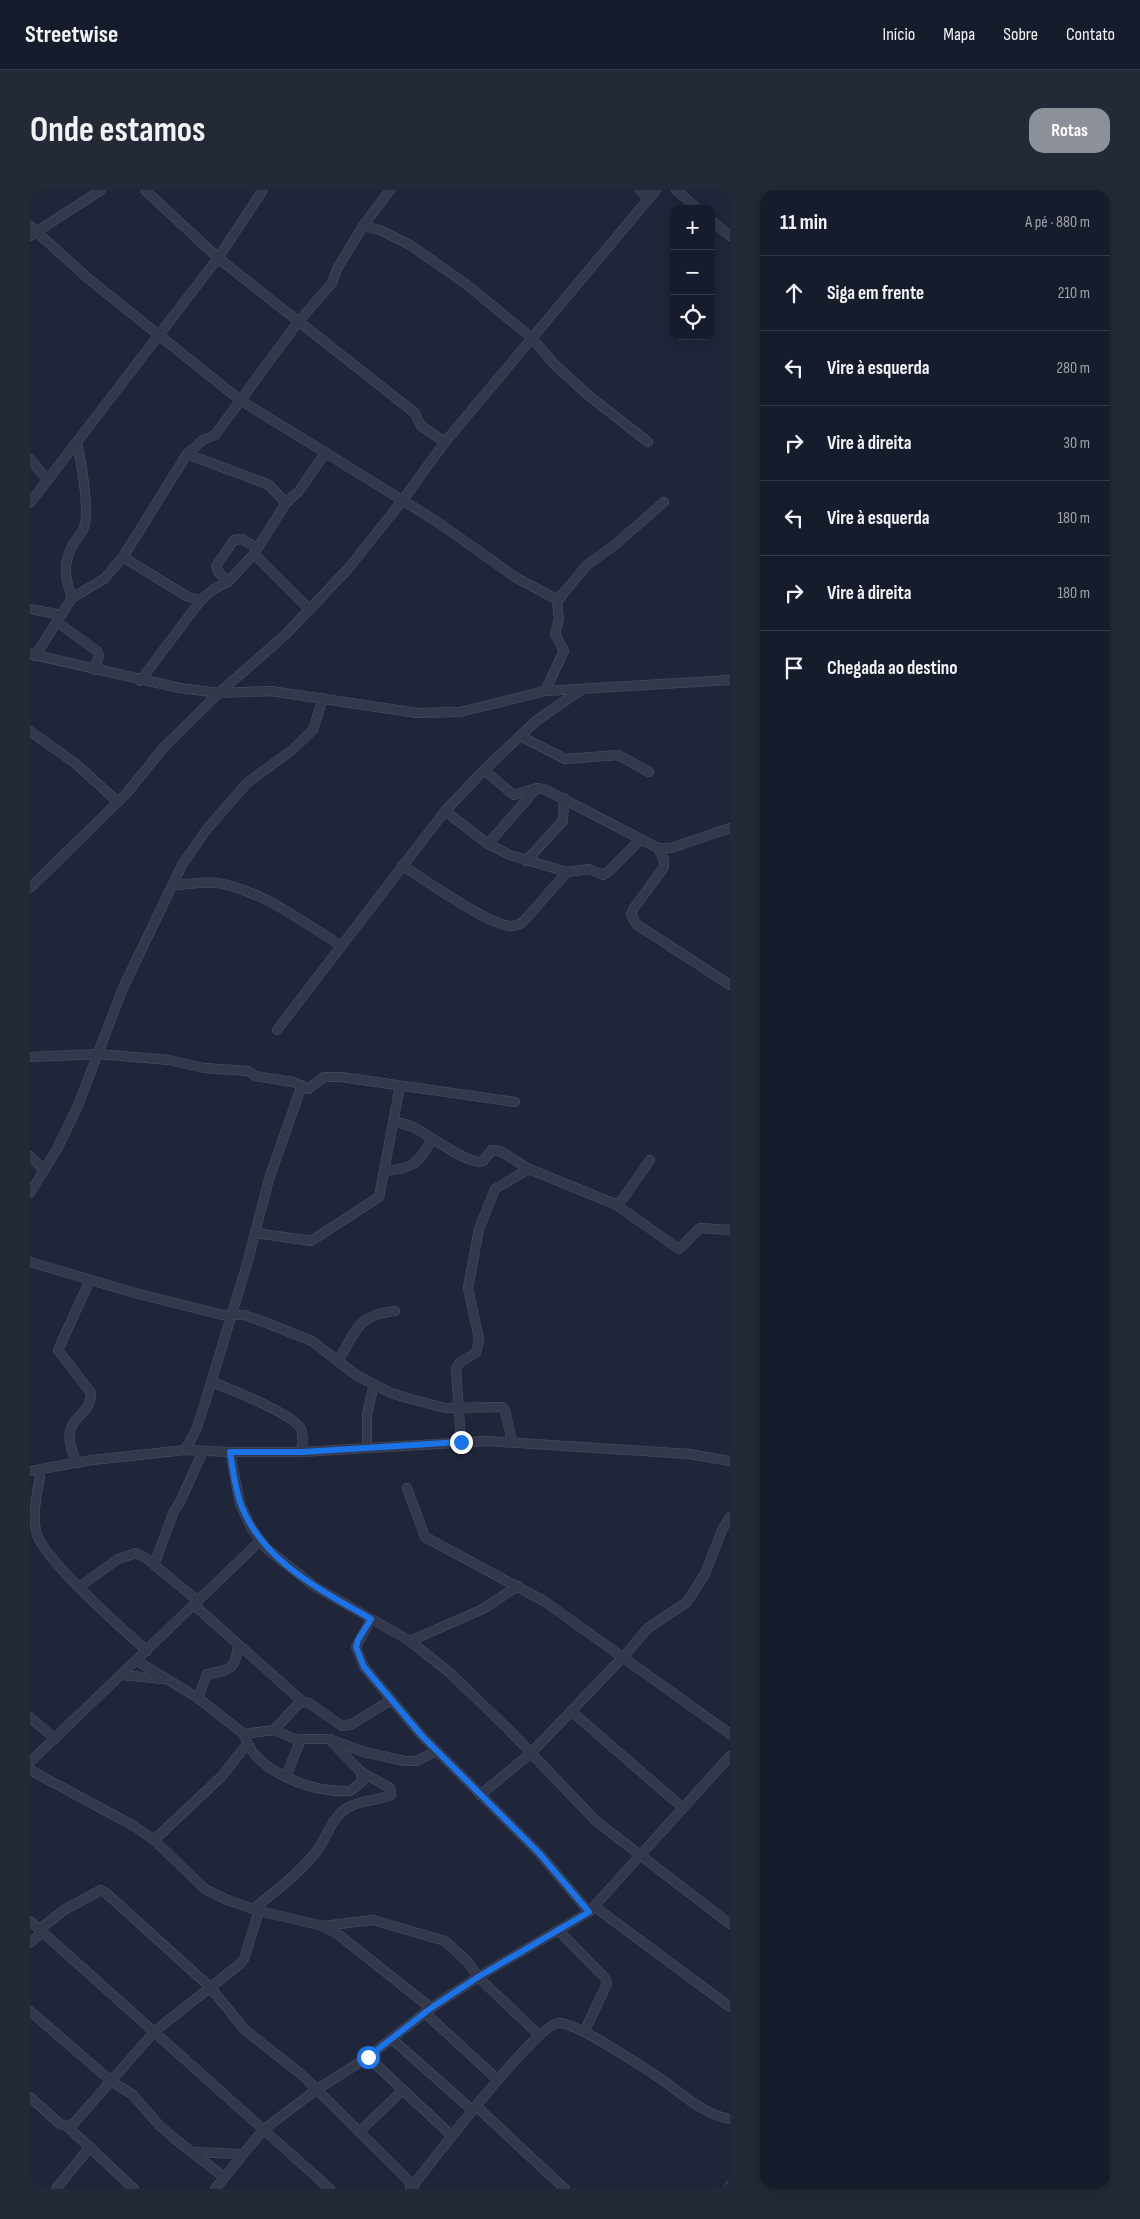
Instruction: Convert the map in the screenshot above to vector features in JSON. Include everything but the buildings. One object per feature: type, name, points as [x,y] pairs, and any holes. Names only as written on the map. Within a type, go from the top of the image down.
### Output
[{"type":"street","points":[[101,190],[32,231],[240,400],[402,501],[436,520],[515,576],[554,598],[562,595]]},
{"type":"street","points":[[144,190],[218,258],[415,413],[421,426],[445,442]]},
{"type":"street","points":[[30,503],[218,258],[263,190]]},
{"type":"street","points":[[390,190],[363,226],[337,268],[332,283],[298,322],[215,435],[203,440],[187,454],[123,557],[104,579],[72,598],[33,655],[140,680],[219,693],[271,691],[417,713],[448,714],[545,691],[730,680]]},
{"type":"street","points":[[640,190],[649,199]]},
{"type":"street","points":[[30,888],[118,802],[164,747],[219,693],[285,635],[347,570],[402,501],[445,442],[656,190]]},
{"type":"street","points":[[676,190],[693,205]]},
{"type":"street","points":[[715,223],[730,236]]},
{"type":"street","points":[[363,226],[380,230],[410,245],[466,284],[532,338],[554,364],[588,395],[648,442]]},
{"type":"street","points":[[72,598],[65,578],[65,566],[68,554],[85,526],[84,475],[77,443]]},
{"type":"street","points":[[140,680],[201,600],[214,589],[228,582],[256,551],[286,503],[299,491],[326,452]]},
{"type":"street","points":[[187,454],[269,485],[286,503]]},
{"type":"street","points":[[30,459],[47,479]]},
{"type":"street","points":[[545,691],[563,654],[563,649],[555,634],[559,619],[557,602],[587,565],[616,544],[664,502]]},
{"type":"street","points":[[228,582],[219,573],[216,566],[234,540],[242,539],[256,551],[310,610]]},
{"type":"street","points":[[123,557],[188,597],[201,600]]},
{"type":"street","points":[[30,609],[59,618],[97,650],[99,656],[94,670]]},
{"type":"street","points":[[277,1030],[445,811],[484,770],[537,720],[581,690]]},
{"type":"street","points":[[556,691],[566,702]]},
{"type":"street","points":[[30,1193],[78,1108],[123,988],[172,886],[199,840],[223,808],[247,783],[292,750],[313,730],[323,698]]},
{"type":"street","points":[[30,731],[75,763],[118,802]]},
{"type":"street","points":[[520,736],[565,759],[618,756],[650,772]]},
{"type":"street","points":[[484,770],[514,795],[537,788],[546,790],[658,848],[678,846],[730,828]]},
{"type":"street","points":[[488,844],[537,788]]},
{"type":"street","points":[[526,861],[563,821],[564,798]]},
{"type":"street","points":[[445,811],[488,844],[526,861],[568,872],[589,869],[603,875],[641,839]]},
{"type":"street","points":[[658,848],[664,860],[664,867],[634,908],[631,914],[633,920],[636,924],[730,985]]},
{"type":"street","points":[[402,865],[489,920],[508,926],[518,925],[524,921],[568,872]]},
{"type":"street","points":[[172,886],[210,882],[236,887],[268,901],[342,946]]},
{"type":"street","points":[[30,1057],[98,1054],[169,1060],[204,1068],[248,1070],[255,1076],[273,1078],[310,1088],[326,1076],[347,1077],[515,1102]]},
{"type":"street","points":[[185,1450],[196,1430],[212,1382],[256,1233],[269,1179],[302,1085]]},
{"type":"street","points":[[256,1233],[305,1242],[318,1238],[379,1197],[400,1086]]},
{"type":"street","points":[[394,1122],[409,1125],[474,1161],[483,1161],[492,1150],[496,1150],[528,1169],[615,1204],[679,1249],[700,1228],[730,1230]]},
{"type":"street","points":[[385,1172],[402,1170],[419,1161],[432,1139]]},
{"type":"street","points":[[30,1156],[44,1170]]},
{"type":"street","points":[[615,1204],[622,1200],[650,1160]]},
{"type":"street","points":[[461,1442],[456,1369],[460,1362],[476,1353],[479,1339],[468,1288],[479,1229],[495,1189],[528,1169]]},
{"type":"street","points":[[30,1262],[135,1294],[223,1315],[244,1315],[304,1337],[356,1374],[407,1398],[460,1410],[504,1408],[512,1442]]},
{"type":"street","points":[[76,1463],[69,1446],[70,1430],[91,1400],[91,1393],[58,1350],[90,1280]]},
{"type":"street","points":[[338,1361],[364,1319],[374,1314],[395,1311]]},
{"type":"street","points":[[212,1382],[283,1414],[298,1424],[302,1436],[302,1452]]},
{"type":"street","points":[[367,1448],[367,1414],[374,1384]]},
{"type":"street","points":[[30,1471],[76,1463],[185,1450],[302,1452],[461,1442],[512,1442],[689,1454],[730,1461]]},
{"type":"street","points":[[154,1565],[174,1510],[180,1502],[203,1451]]},
{"type":"street","points":[[230,1452],[240,1504],[260,1541],[314,1586],[410,1641],[450,1673],[596,1821],[730,1924]]},
{"type":"street","points":[[41,1470],[36,1503],[36,1532],[44,1550],[79,1587],[147,1651]]},
{"type":"street","points":[[407,1488],[426,1537],[544,1601],[624,1656],[730,1734]]},
{"type":"street","points":[[480,1795],[531,1753],[652,1624],[687,1602],[705,1574],[722,1530],[730,1517]]},
{"type":"street","points":[[30,1762],[260,1541]]},
{"type":"street","points":[[79,1587],[118,1559],[131,1553],[142,1555],[196,1603],[238,1645],[303,1702],[309,1703],[342,1726],[352,1724],[391,1700]]},
{"type":"street","points":[[410,1641],[483,1609],[518,1586]]},
{"type":"street","points":[[371,1619],[358,1640],[356,1647],[364,1667],[437,1751],[539,1853],[592,1910],[730,2007]]},
{"type":"street","points":[[198,1698],[207,1674],[228,1671],[236,1663],[238,1645]]},
{"type":"street","points":[[137,1661],[163,1679],[198,1698],[244,1734],[247,1744],[269,1766],[286,1776],[312,1788],[340,1792],[350,1791],[356,1787],[363,1778],[361,1772]]},
{"type":"street","points":[[122,1675],[163,1679]]},
{"type":"street","points":[[274,1730],[298,1704],[303,1702]]},
{"type":"street","points":[[571,1711],[683,1808]]},
{"type":"street","points":[[30,1717],[55,1739]]},
{"type":"street","points":[[244,1734],[274,1730],[301,1739],[330,1739],[364,1752],[404,1761],[416,1761],[437,1751]]},
{"type":"street","points":[[286,1776],[301,1739]]},
{"type":"street","points":[[68,2126],[74,2123],[154,2031],[236,1969],[244,1959],[256,1910],[312,1856],[338,1815],[360,1802],[391,1796],[390,1788],[361,1772],[330,1739]]},
{"type":"street","points":[[154,1840],[222,1776],[247,1744]]},
{"type":"street","points":[[215,2189],[241,2154],[263,2130],[316,2090],[368,2057],[428,2010],[478,1977],[592,1910],[730,1756]]},
{"type":"street","points":[[30,1770],[102,1807],[154,1840],[205,1889],[256,1910],[324,1926],[373,1920],[444,1941],[468,1962],[478,1977],[539,2034]]},
{"type":"street","points":[[30,1943],[64,1910],[100,1890],[210,1987],[245,2030],[301,2074],[406,2178],[412,2188],[474,2108],[539,2034],[560,2022],[584,2032],[664,2080],[712,2115],[730,2119]]},
{"type":"street","points":[[30,1921],[330,2189]]},
{"type":"street","points":[[324,1926],[353,1946],[428,2010],[498,2080]]},
{"type":"street","points":[[558,1930],[605,1978],[607,1984],[584,2032]]},
{"type":"street","points":[[30,2011],[111,2081],[132,2094],[159,2125],[224,2177]]},
{"type":"street","points":[[392,2039],[474,2108],[565,2189]]},
{"type":"street","points":[[368,2057],[452,2136]]},
{"type":"street","points":[[359,2132],[403,2090]]},
{"type":"street","points":[[30,2097],[60,2124],[68,2126],[134,2189]]},
{"type":"street","points":[[56,2189],[90,2147]]},
{"type":"street","points":[[193,2152],[241,2154]]},
{"type":"street","points":[[728,2189],[730,2185]]},
{"type":"route","points":[[368,2057],[431,2008],[478,1977],[589,1912],[539,1853],[422,1736],[364,1667],[356,1647],[358,1640],[371,1619],[314,1586],[266,1548],[260,1541],[240,1504],[230,1452],[302,1452],[461,1442]]}]
